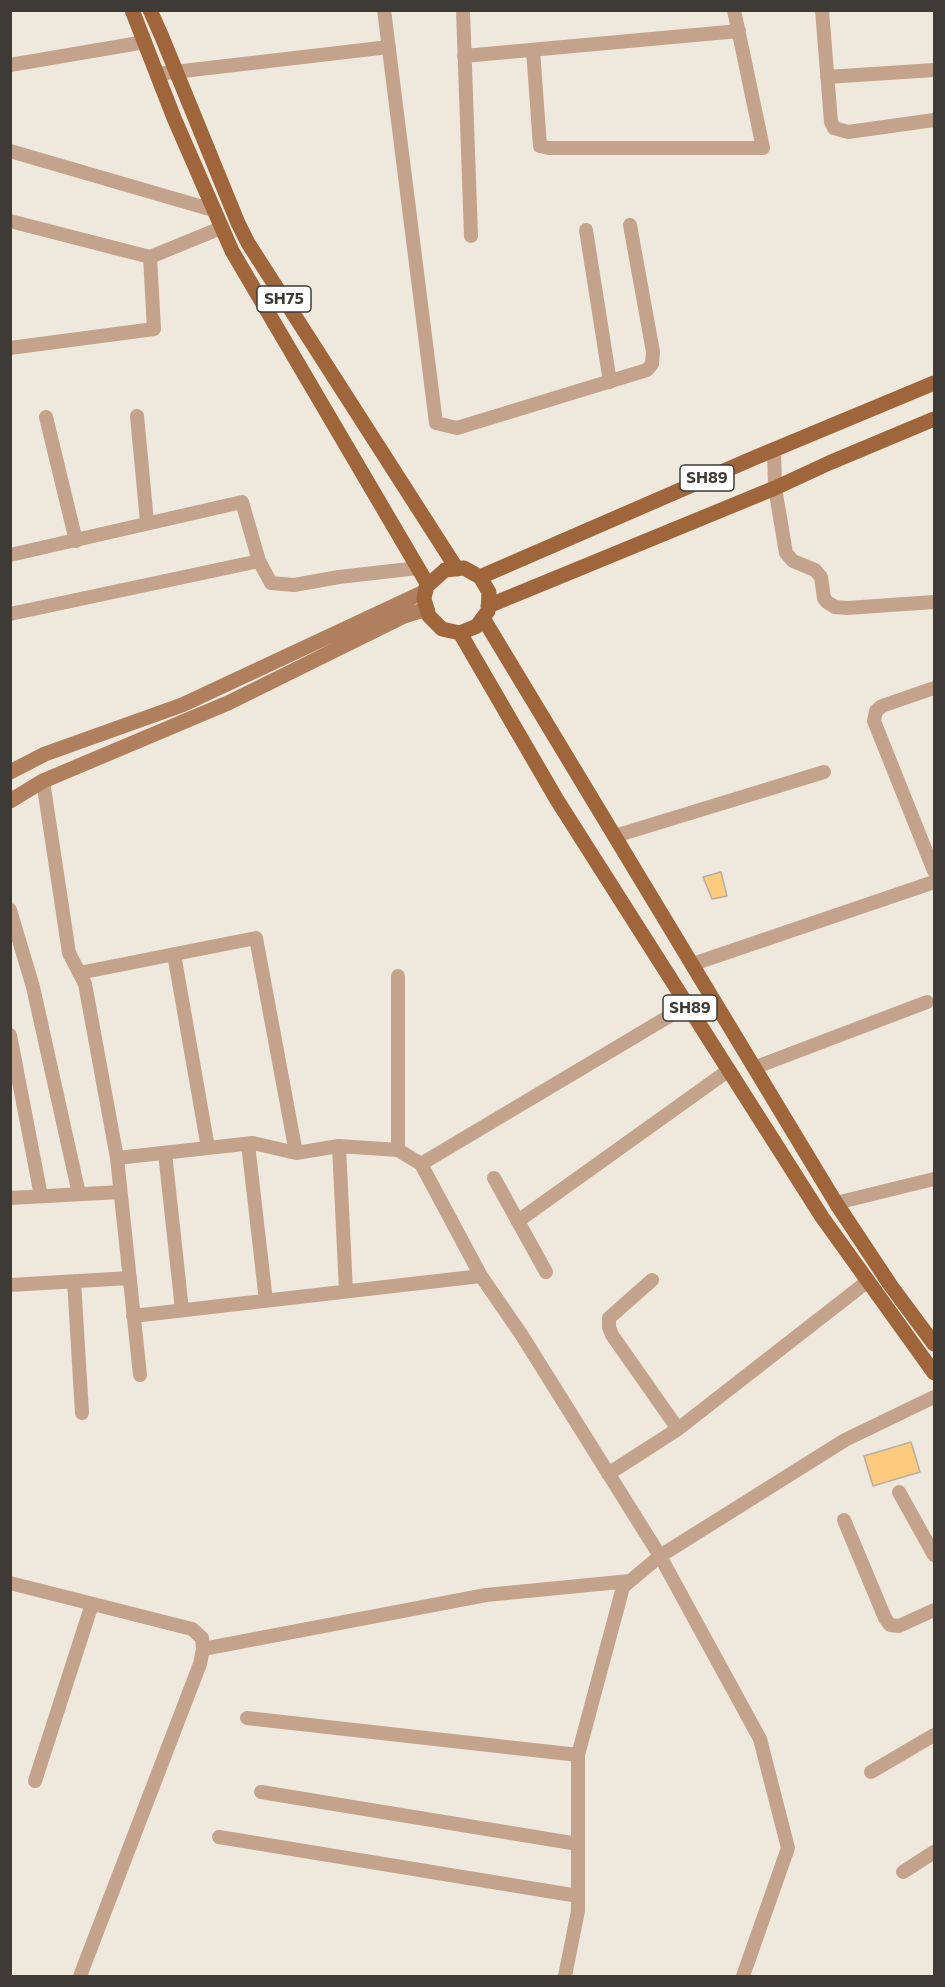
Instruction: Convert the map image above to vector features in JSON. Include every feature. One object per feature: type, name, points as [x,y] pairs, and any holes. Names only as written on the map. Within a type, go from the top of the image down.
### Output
[{"type":"main road","name":"SH75","points":[[132,10],[213,210],[232,251],[418,568],[427,588]]},
{"type":"main road","name":"SH75","points":[[150,10],[238,224],[248,243],[457,568]]},
{"type":"main road","name":"SH89","points":[[480,577],[774,449],[934,383]]},
{"type":"main road","name":"SH89","points":[[934,420],[829,463],[486,612],[615,836],[836,1203],[891,1286],[934,1344]]},
{"type":"main road","points":[[457,568],[464,568],[480,577],[489,592],[486,612],[477,626],[460,633],[442,629],[429,616],[424,599],[427,588],[445,570],[457,568]]},
{"type":"main road","name":"SH89","points":[[460,633],[557,800],[822,1217],[934,1373]]},
{"type":"street","points":[[384,10],[436,423],[457,428],[610,382],[646,370],[652,364],[653,352],[630,225]]},
{"type":"street","points":[[463,10],[471,236]]},
{"type":"street","points":[[533,50],[540,146],[549,148],[763,148],[734,10]]},
{"type":"street","points":[[822,10],[831,122],[834,128],[848,132],[934,120]]},
{"type":"street","points":[[464,56],[739,31]]},
{"type":"street","points":[[10,65],[145,42]]},
{"type":"street","points":[[157,74],[389,47]]},
{"type":"street","points":[[827,77],[934,70]]},
{"type":"street","points":[[10,151],[213,210]]},
{"type":"street","points":[[10,221],[150,257],[221,228]]},
{"type":"street","points":[[586,230],[610,382]]},
{"type":"street","points":[[10,348],[154,329],[150,257]]},
{"type":"street","points":[[137,416],[147,522]]},
{"type":"street","points":[[46,417],[76,541]]},
{"type":"street","points":[[774,449],[775,488],[786,553],[793,561],[815,570],[821,577],[824,598],[827,602],[835,607],[847,608],[934,602]]},
{"type":"street","points":[[10,555],[242,502],[259,561],[271,583],[294,585],[339,577],[418,568]]},
{"type":"street","points":[[10,614],[259,561]]},
{"type":"street","points":[[10,772],[45,754],[182,705],[427,588]]},
{"type":"street","points":[[10,801],[43,781],[228,703],[404,616],[427,609]]},
{"type":"street","points":[[934,688],[882,706],[876,711],[874,721],[934,871]]},
{"type":"street","points":[[615,836],[824,772]]},
{"type":"street","points":[[43,781],[69,953],[85,984],[117,1158],[140,1375]]},
{"type":"street","points":[[693,964],[934,882]]},
{"type":"street","points":[[10,910],[33,987],[79,1194]]},
{"type":"street","points":[[80,973],[256,938],[296,1153]]},
{"type":"street","points":[[174,954],[208,1148]]},
{"type":"street","points":[[398,976],[398,1150]]},
{"type":"street","points":[[756,1068],[927,1002]]},
{"type":"street","points":[[421,1164],[688,1005]]},
{"type":"street","points":[[10,1035],[41,1196]]},
{"type":"street","points":[[518,1221],[729,1070]]},
{"type":"street","points":[[117,1158],[248,1144],[296,1153],[339,1146],[398,1150],[421,1164],[481,1276],[521,1334],[660,1556],[760,1739],[788,1848],[743,1977]]},
{"type":"street","points":[[248,1144],[266,1300]]},
{"type":"street","points":[[339,1146],[346,1291]]},
{"type":"street","points":[[165,1153],[182,1310]]},
{"type":"street","points":[[494,1178],[546,1272]]},
{"type":"street","points":[[836,1203],[934,1179]]},
{"type":"street","points":[[10,1198],[120,1192]]},
{"type":"street","points":[[133,1316],[481,1276]]},
{"type":"street","points":[[10,1285],[130,1278]]},
{"type":"street","points":[[651,1280],[609,1318],[609,1327],[612,1335],[678,1429]]},
{"type":"street","points":[[74,1281],[82,1413]]},
{"type":"street","points":[[608,1474],[678,1429],[868,1281]]},
{"type":"street","points":[[565,1977],[578,1911],[578,1755],[623,1587],[660,1556],[845,1440],[934,1397]]},
{"type":"street","points":[[899,1492],[934,1554]]},
{"type":"street","points":[[843,1520],[890,1625],[899,1626],[934,1610]]},
{"type":"street","points":[[203,1649],[486,1595],[630,1581]]},
{"type":"street","points":[[10,1583],[192,1629],[202,1638],[203,1649],[200,1664],[80,1977]]},
{"type":"street","points":[[35,1781],[92,1604]]},
{"type":"street","points":[[247,1718],[578,1755]]},
{"type":"street","points":[[871,1772],[934,1735]]},
{"type":"street","points":[[261,1792],[578,1844]]},
{"type":"street","points":[[219,1837],[578,1896]]},
{"type":"street","points":[[903,1872],[934,1852]]},
{"type":"building","points":[[721,872],[727,896],[712,899],[703,877]]},
{"type":"building","points":[[911,1442],[920,1472],[873,1486],[864,1456]]}]
